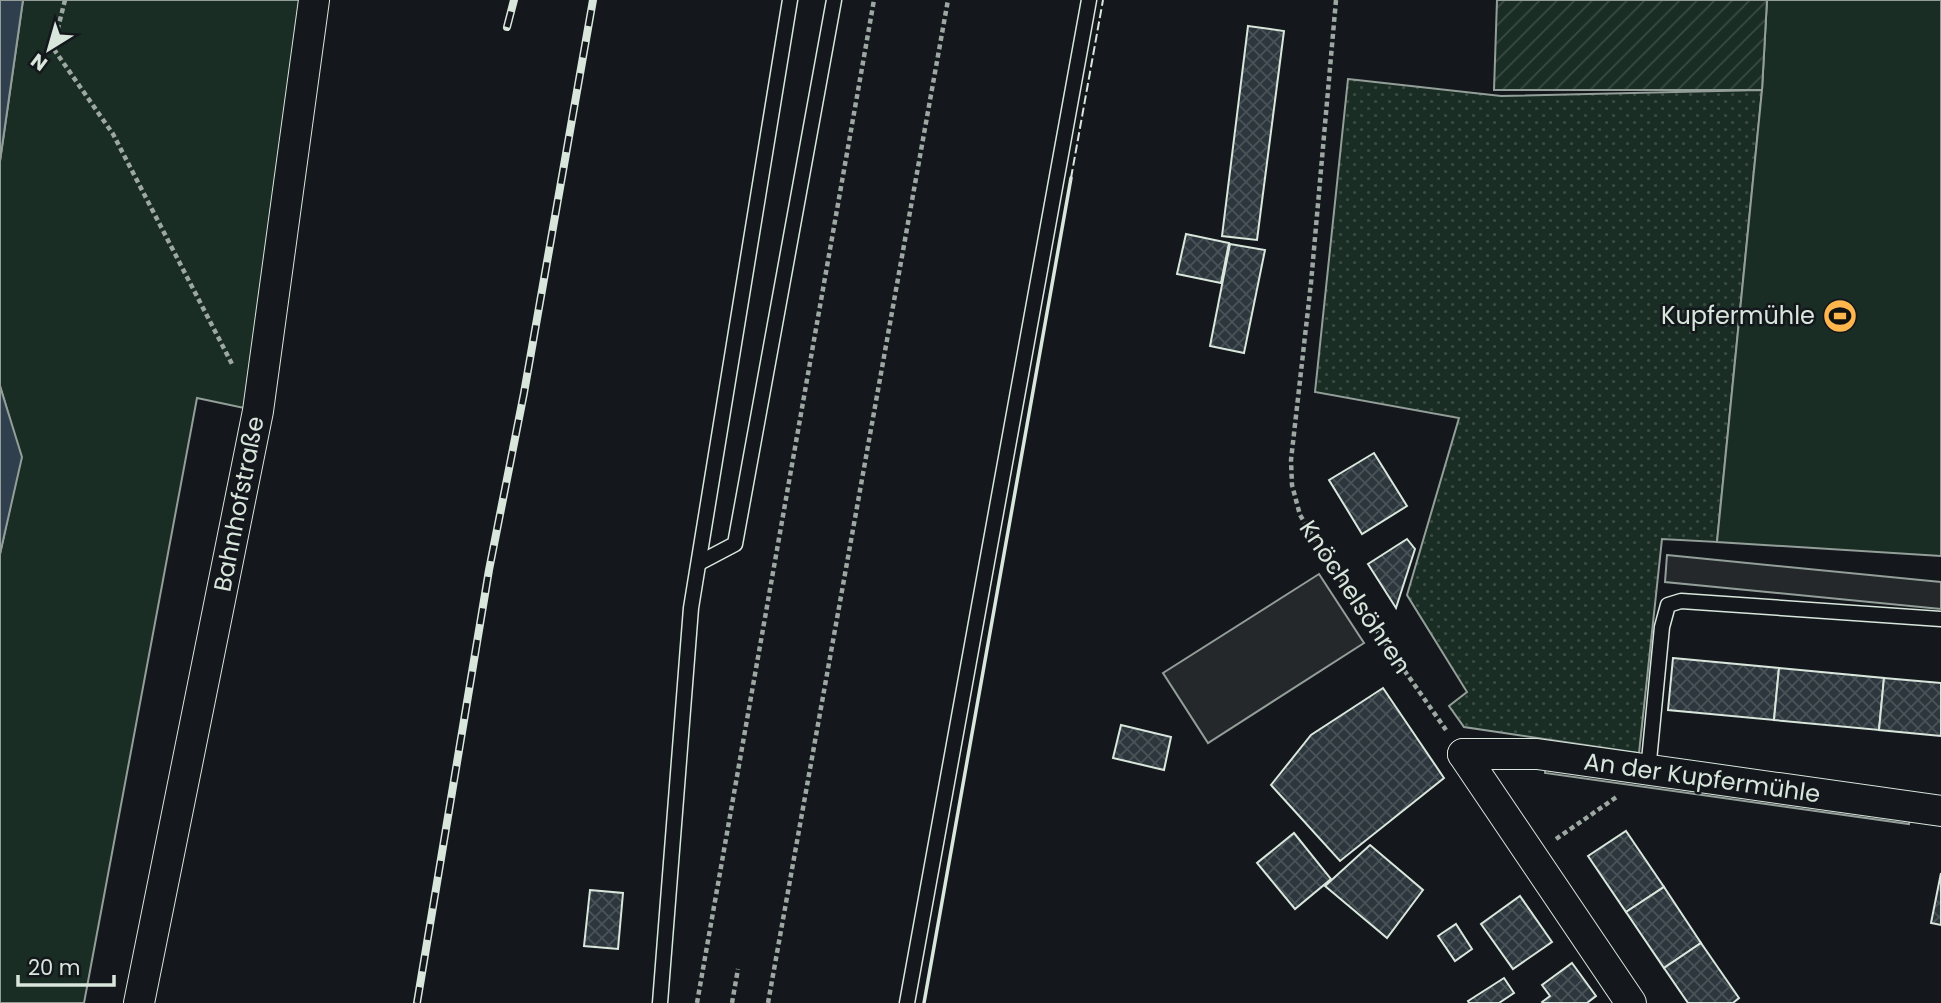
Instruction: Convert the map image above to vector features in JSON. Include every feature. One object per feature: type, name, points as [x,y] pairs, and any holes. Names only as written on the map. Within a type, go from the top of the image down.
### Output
[{"type":"street","name":"Bahnhofstraße","points":[[139,1003],[258,411],[314,0]]},
{"type":"street","name":"An der Kupfermühle","points":[[1463,754],[1537,754],[1941,811]]},
{"type":"street","points":[[1463,754],[1631,1003]]},
{"type":"lane","points":[[660,1003],[690,621],[790,0]]},
{"type":"lane","points":[[699,563],[735,544],[834,0]]},
{"type":"lane","points":[[907,1003],[1089,0]]},
{"type":"lane","points":[[1648,771],[1662,627],[1668,606],[1681,601],[1941,619]]},
{"type":"path","points":[[65,0],[53,48],[113,134],[258,411]]},
{"type":"path","points":[[697,1003],[874,0]]},
{"type":"path","points":[[768,1003],[948,0]]},
{"type":"path","name":"Knöchelsöhren","points":[[1336,0],[1311,283],[1291,460],[1292,485],[1300,514],[1328,561],[1463,754]]},
{"type":"path","points":[[732,1003],[738,969]]},
{"type":"green space","points":[[23,0],[314,0],[258,411],[197,398],[84,1003],[0,1003],[0,554],[21,457],[0,386],[0,161]]},
{"type":"green space","points":[[1497,0],[1767,0],[1762,90],[1494,90]]},
{"type":"green space","name":"Kupfermühle","points":[[1767,0],[1941,0],[1941,556],[1717,542],[1762,90]]},
{"type":"green space","points":[[1348,79],[1501,96],[1762,90],[1717,542],[1662,539],[1639,753],[1464,727],[1449,706],[1467,692],[1407,595],[1459,418],[1315,392]]},
{"type":"shaded area","points":[[1667,555],[1941,582],[1941,609],[1665,582]]},
{"type":"shaded area","points":[[1319,574],[1364,643],[1208,743],[1163,673]]},
{"type":"shaded area","points":[[1546,761],[1911,812],[1909,824],[1545,773]]},
{"type":"water","points":[[0,0],[23,0],[0,161]]},
{"type":"water","points":[[0,386],[22,457],[0,554]]},
{"type":"building","points":[[1248,26],[1284,31],[1257,240],[1222,236]]},
{"type":"building","points":[[1186,234],[1229,243],[1221,283],[1177,274]]},
{"type":"building","points":[[1230,244],[1265,250],[1244,353],[1210,346]]},
{"type":"building","points":[[1374,453],[1407,506],[1362,534],[1329,480]]},
{"type":"building","points":[[1407,539],[1415,549],[1396,608],[1368,564]]},
{"type":"building","points":[[1673,658],[1779,668],[1774,720],[1668,710]]},
{"type":"building","points":[[1779,668],[1884,678],[1879,730],[1774,720]]},
{"type":"building","points":[[1884,678],[1941,683],[1941,736],[1879,730]]},
{"type":"building","points":[[1383,688],[1444,778],[1340,861],[1271,785],[1311,735]]},
{"type":"building","points":[[1121,725],[1171,737],[1164,770],[1113,758]]},
{"type":"building","points":[[1626,831],[1664,887],[1626,912],[1588,856]]},
{"type":"building","points":[[1294,833],[1331,879],[1295,909],[1257,863]]},
{"type":"building","points":[[1370,845],[1423,890],[1387,938],[1325,886]]},
{"type":"building","points":[[1941,873],[1941,925],[1931,923]]},
{"type":"building","points":[[1664,887],[1701,943],[1664,968],[1626,912]]},
{"type":"building","points":[[590,890],[623,893],[618,949],[584,946]]},
{"type":"building","points":[[1520,896],[1552,942],[1513,969],[1481,924]]},
{"type":"building","points":[[1456,924],[1472,949],[1455,961],[1438,936]]},
{"type":"building","points":[[1701,943],[1739,998],[1733,1003],[1688,1003],[1664,968]]},
{"type":"building","points":[[1572,963],[1596,996],[1587,1003],[1543,1003],[1550,996],[1542,985]]},
{"type":"building","points":[[1504,978],[1514,993],[1499,1003],[1469,1003],[1468,1001]]},
{"type":"railway","points":[[507,27],[514,0]]},
{"type":"railway","points":[[417,1003],[489,570],[524,393],[593,0]]},
{"type":"fence","points":[[1071,178],[1103,0]]},
{"type":"wall","points":[[924,1003],[1071,178]]},
{"type":"place","name":"Kupfermühle","points":[[1840,316]]}]
